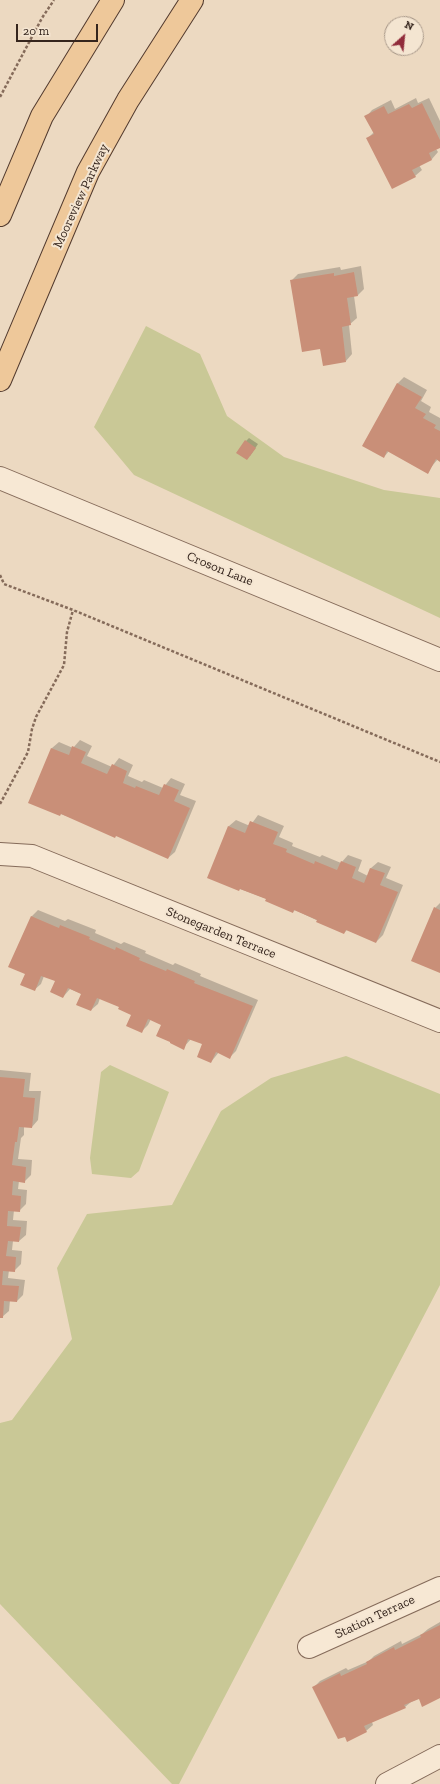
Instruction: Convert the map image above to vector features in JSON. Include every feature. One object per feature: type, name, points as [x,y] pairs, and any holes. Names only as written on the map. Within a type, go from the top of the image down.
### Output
[{"type":"main road","points":[[0,215],[42,116],[113,0]]},
{"type":"main road","name":"Mooreview Parkway","points":[[0,380],[88,172],[128,100],[192,0]]},
{"type":"street","name":"Croson Lane","points":[[0,478],[440,660]]},
{"type":"street","name":"Stonegarden Terrace","points":[[0,854],[32,856],[440,1021]]},
{"type":"street","name":"Station Terrace","points":[[309,1647],[440,1588]]},
{"type":"street","points":[[387,1784],[440,1756]]},
{"type":"path","points":[[0,97],[42,18],[54,0]]},
{"type":"path","points":[[0,575],[4,584],[73,610],[440,762]]},
{"type":"path","points":[[0,804],[28,752],[32,729],[36,717],[64,665],[67,632],[73,610]]},
{"type":"shaded area","points":[[146,326],[200,354],[227,416],[284,457],[384,490],[440,498],[440,618],[134,475],[94,427]]},
{"type":"shaded area","points":[[346,1056],[440,1094],[440,1285],[179,1784],[172,1784],[0,1604],[0,1423],[12,1420],[72,1339],[57,1268],[87,1214],[172,1205],[221,1111],[271,1078]]},
{"type":"shaded area","points":[[110,1065],[169,1092],[139,1171],[131,1178],[92,1174],[90,1158],[101,1072]]},
{"type":"building","points":[[422,103],[440,140],[440,148],[429,153],[432,160],[412,170],[416,177],[392,189],[366,138],[374,134],[364,116],[384,106],[388,114],[409,104],[412,108]]},
{"type":"building","points":[[354,272],[358,296],[347,298],[351,325],[342,327],[346,362],[323,366],[320,349],[302,352],[290,280],[334,273],[334,276]]},
{"type":"building","points":[[397,383],[422,397],[415,408],[426,414],[423,418],[436,425],[434,428],[440,431],[440,462],[436,459],[428,474],[387,451],[384,458],[362,446]]},
{"type":"building","points":[[245,440],[256,448],[247,460],[236,453]]},
{"type":"building","points":[[72,746],[86,752],[81,763],[107,774],[112,764],[127,771],[123,783],[135,788],[136,786],[159,795],[164,784],[179,790],[174,801],[190,808],[168,859],[61,814],[60,816],[28,803],[51,748],[69,755]]},
{"type":"building","points":[[250,821],[278,832],[273,844],[287,849],[286,852],[314,864],[315,861],[337,870],[341,861],[356,867],[352,878],[364,883],[370,868],[385,873],[380,885],[398,892],[376,943],[346,930],[344,934],[316,922],[317,920],[294,910],[293,913],[265,901],[266,899],[240,889],[239,891],[207,878],[228,826],[245,833]]},
{"type":"building","points":[[434,907],[440,910],[440,973],[411,961]]},
{"type":"building","points":[[31,916],[59,928],[60,925],[90,937],[89,939],[115,950],[116,947],[140,958],[139,960],[166,971],[167,969],[195,981],[194,983],[253,1006],[230,1059],[216,1052],[211,1063],[197,1057],[202,1044],[188,1039],[184,1050],[156,1036],[161,1025],[148,1019],[142,1033],[126,1026],[131,1015],[118,1009],[119,1007],[97,998],[91,1011],[76,1005],[81,994],[68,988],[63,998],[50,992],[55,981],[41,976],[35,991],[20,985],[25,974],[8,967]]},
{"type":"building","points":[[0,1077],[25,1079],[23,1097],[35,1098],[32,1128],[19,1127],[17,1142],[15,1142],[12,1165],[26,1167],[25,1183],[13,1181],[12,1195],[21,1196],[20,1212],[8,1211],[7,1226],[21,1227],[19,1242],[8,1241],[6,1256],[16,1257],[15,1272],[3,1271],[2,1285],[19,1286],[17,1302],[4,1301],[3,1318],[0,1318]]},
{"type":"building","points":[[440,1625],[440,1698],[422,1707],[419,1699],[404,1705],[406,1708],[364,1726],[367,1732],[347,1742],[345,1737],[338,1739],[312,1687],[340,1673],[341,1676],[367,1664],[366,1662],[394,1647],[395,1650],[421,1637],[420,1635]]}]
